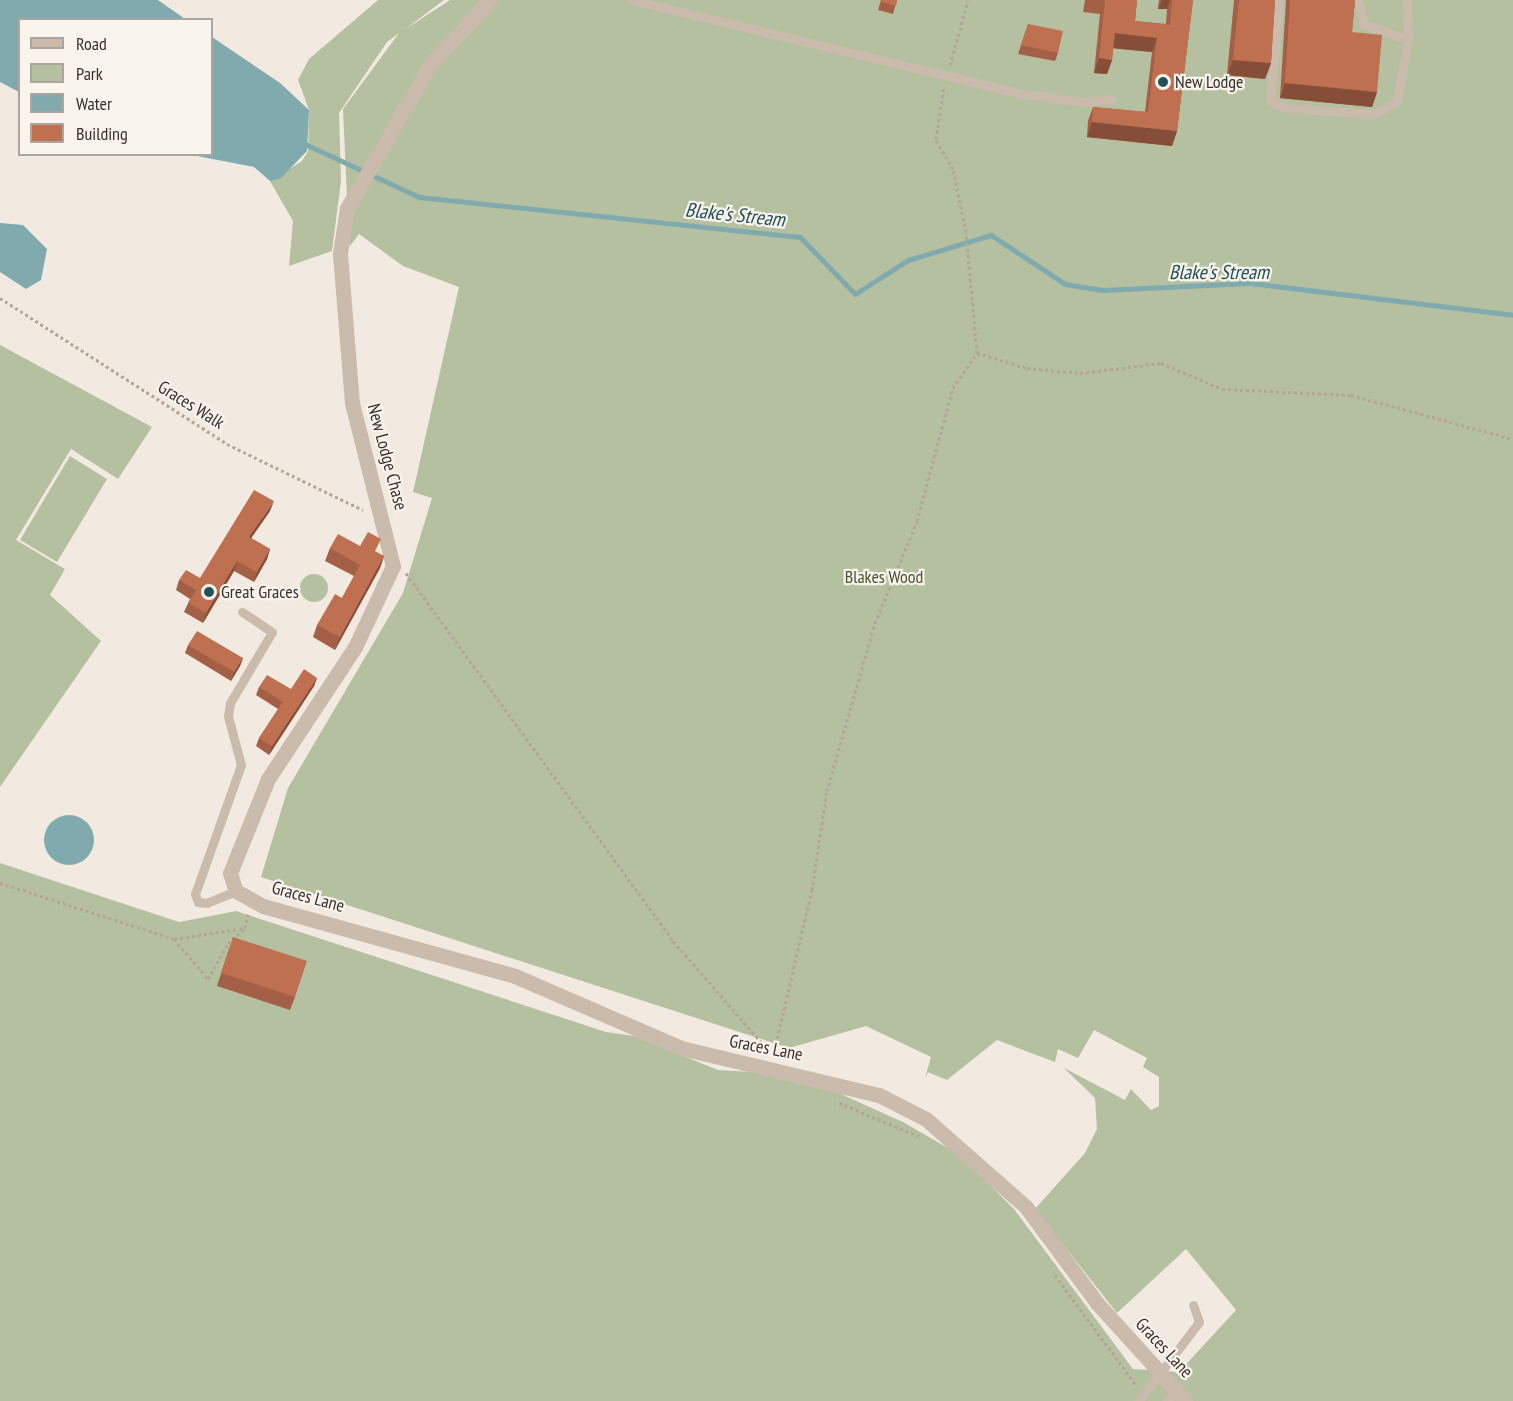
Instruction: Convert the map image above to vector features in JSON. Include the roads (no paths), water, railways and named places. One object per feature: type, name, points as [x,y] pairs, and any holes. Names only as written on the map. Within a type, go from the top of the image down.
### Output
[{"type":"street","name":"New Lodge Chase","points":[[236,891],[230,873],[268,778],[355,647],[390,580],[393,558],[352,403],[341,231],[360,179],[393,122],[430,65],[490,0]]},
{"type":"street","name":"Graces Lane","points":[[236,891],[250,901],[515,975],[681,1048],[879,1095],[926,1119],[1026,1207],[1097,1303],[1164,1375],[1177,1398]]},
{"type":"lane","points":[[632,0],[948,72],[1025,94],[1083,102],[1113,99]]},
{"type":"lane","points":[[1279,0],[1270,89],[1276,105],[1387,111],[1397,101],[1408,40],[1407,0]]},
{"type":"lane","points":[[1358,0],[1364,24],[1408,40]]},
{"type":"lane","points":[[236,891],[207,903],[198,902],[195,894],[241,765],[228,717],[230,703],[272,632],[242,612]]},
{"type":"lane","points":[[1139,1401],[1164,1375],[1198,1322],[1194,1305]]},
{"type":"water","points":[[0,0],[158,0],[184,18],[18,18],[18,91],[0,82]]},
{"type":"water","points":[[213,38],[280,83],[309,110],[307,151],[281,178],[270,181],[254,167],[197,156],[213,156]]},
{"type":"water","points":[[0,223],[23,225],[47,249],[41,280],[26,289],[0,272]]},
{"type":"water","points":[[74,815],[87,822],[93,830],[93,850],[87,858],[79,864],[64,865],[51,858],[45,850],[44,835],[51,822],[59,816]]},
{"type":"waterway","name":"Blake's Stream","points":[[303,143],[419,197],[800,237],[855,294],[908,260],[991,235],[1065,284],[1103,290],[1250,283],[1513,315]]},
{"type":"place","name":"New Lodge","points":[[1163,82]]},
{"type":"place","name":"Great Graces","points":[[209,592]]},
{"type":"park label","name":"Blakes Wood","points":[[884,577]]}]
